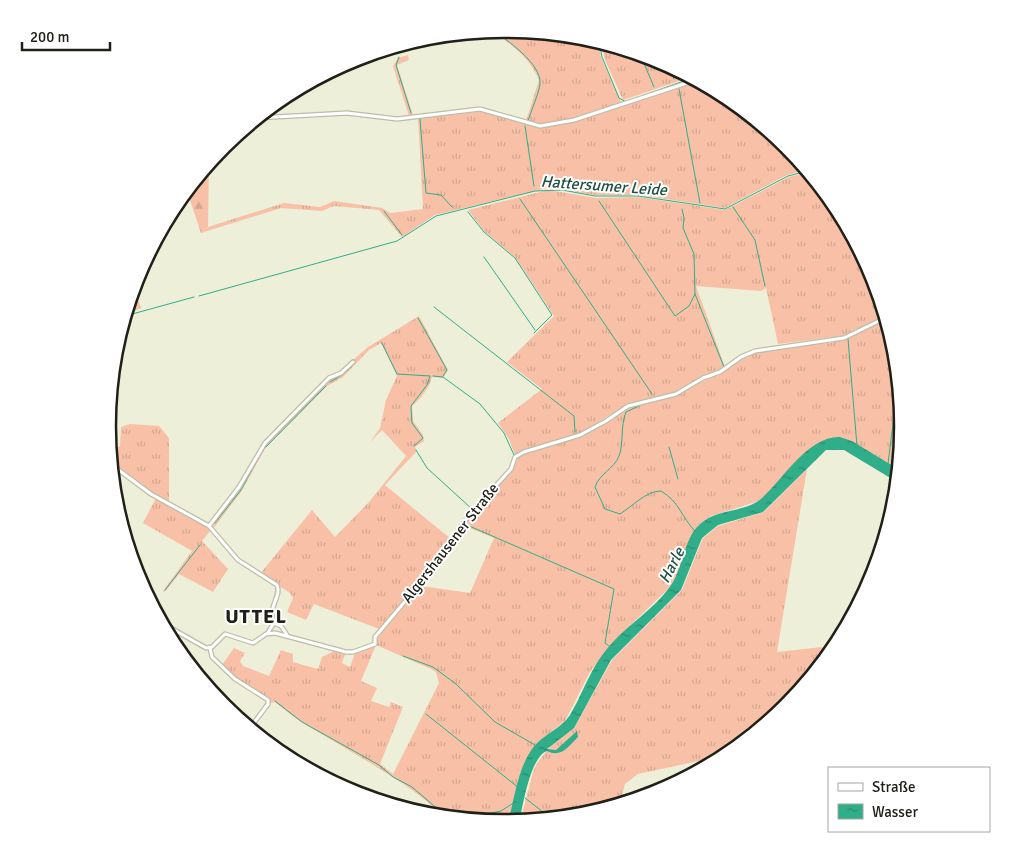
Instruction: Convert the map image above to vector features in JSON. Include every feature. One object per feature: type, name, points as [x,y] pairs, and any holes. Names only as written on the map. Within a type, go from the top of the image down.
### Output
[{"type":"street","points":[[269,117],[347,113],[397,119],[480,109],[540,126],[574,120],[686,83]]},
{"type":"street","name":"Algershausener Straße","points":[[210,648],[224,634],[253,643],[266,634],[275,633],[346,652],[353,652],[375,644],[375,637],[434,567],[469,515],[511,469],[515,457],[524,452],[580,435],[628,406],[676,394],[755,351],[844,338],[879,321]]},
{"type":"street","points":[[209,526],[240,487],[265,442],[329,378],[341,373],[353,362]]},
{"type":"street","points":[[119,470],[151,494],[209,526],[238,560],[278,586],[270,611],[274,623],[281,626],[287,636]]},
{"type":"street","points":[[266,634],[274,623]]},
{"type":"street","points":[[175,631],[201,646],[210,648],[212,657],[235,679],[268,700],[268,704],[254,722]]},
{"type":"green space","points":[[501,38],[530,38],[556,41],[600,49],[601,57],[622,104],[563,122],[538,123],[526,121],[539,80],[525,58]]},
{"type":"green space","points":[[603,50],[654,67],[681,80],[623,100],[605,60]]},
{"type":"green space","points":[[408,55],[409,60],[397,65],[413,115],[409,116],[393,66],[398,58]]},
{"type":"green space","points":[[687,83],[721,103],[742,118],[780,151],[799,172],[787,175],[725,208],[639,195],[595,195],[548,188],[435,215],[402,237],[379,210],[334,206],[322,211],[281,208],[201,233],[208,227],[284,203],[320,207],[334,201],[382,208],[390,213],[423,209],[418,118],[487,111],[540,127],[575,121]]},
{"type":"green space","points":[[800,174],[828,210],[864,277],[878,319],[842,336],[778,344],[766,288],[761,291],[696,286],[725,367],[702,377],[676,393],[628,404],[580,433],[515,455],[509,439],[498,423],[542,389],[507,362],[554,316],[515,257],[484,231],[468,210],[548,190],[597,198],[639,197],[725,210],[789,177]]},
{"type":"green space","points":[[209,175],[208,227],[201,233],[190,199]]},
{"type":"green space","points":[[138,299],[141,308],[134,311]]},
{"type":"green space","points":[[419,316],[448,370],[443,378],[432,377],[424,393],[412,406],[413,421],[423,435],[424,441],[415,447],[417,451],[385,485],[451,539],[433,566],[379,629],[314,604],[306,620],[287,612],[293,598],[290,593],[260,574],[312,510],[335,537],[369,502],[406,456],[382,430],[370,442],[380,428],[386,400],[397,376],[381,343],[369,350],[343,377],[327,386],[266,447],[241,492],[213,529],[214,523],[240,489],[266,443],[332,378],[341,374],[354,363],[353,360],[368,347]]},
{"type":"green space","points":[[879,322],[886,350],[893,401],[894,426],[891,465],[852,441],[840,437],[759,501],[711,516],[700,524],[685,550],[680,569],[669,588],[612,643],[590,672],[565,721],[538,742],[529,755],[511,814],[480,814],[433,808],[401,782],[299,721],[275,702],[270,703],[268,697],[240,682],[222,665],[234,648],[245,653],[240,661],[243,666],[269,676],[281,650],[293,654],[293,662],[318,669],[322,657],[334,651],[345,654],[342,663],[350,667],[355,653],[376,645],[377,638],[421,586],[470,593],[494,538],[462,525],[512,470],[518,458],[523,454],[579,437],[606,423],[628,407],[676,396],[756,352],[831,343],[845,339]],"holes":[[[376,645],[436,672],[439,683],[393,774],[380,764],[403,707],[391,702],[389,707],[371,701],[377,688],[361,681]]]},
{"type":"green space","points":[[130,424],[159,426],[169,438],[169,501],[151,492],[119,469],[117,447],[120,446],[121,427]]},
{"type":"green space","points":[[807,469],[777,652],[822,647],[823,649],[813,663],[780,701],[761,718],[742,734],[702,760],[638,774],[625,784],[621,796],[581,807],[522,814],[537,763],[554,742],[574,728],[612,660],[682,590],[703,538],[718,526],[764,512]]},
{"type":"green space","points":[[156,498],[211,530],[202,541],[228,569],[213,592],[179,574],[165,592],[163,591],[192,551],[143,523]]},
{"type":"water","points":[[840,437],[852,441],[891,465],[890,478],[844,450],[826,450],[763,512],[718,525],[702,538],[681,590],[611,660],[574,728],[547,749],[556,750],[577,731],[578,737],[560,752],[552,753],[547,751],[541,755],[536,762],[528,783],[521,814],[510,814],[518,780],[531,750],[570,715],[604,652],[626,629],[656,603],[669,588],[678,572],[686,547],[694,531],[700,524],[715,515],[755,503],[807,451],[817,443]]},
{"type":"waterway","points":[[504,38],[529,60],[539,76],[540,84],[528,121]]},
{"type":"waterway","points":[[601,50],[619,98],[626,102]]},
{"type":"waterway","points":[[399,57],[396,65],[411,113]]},
{"type":"waterway","points":[[644,63],[654,87]]},
{"type":"waterway","points":[[642,96],[683,81]]},
{"type":"waterway","points":[[679,89],[700,203]]},
{"type":"waterway","points":[[420,119],[426,193],[441,195],[452,207]]},
{"type":"waterway","points":[[525,126],[534,186]]},
{"type":"waterway","name":"Hattersumer Leide","points":[[199,296],[397,241],[436,216],[535,191],[562,190],[595,196],[638,196],[725,209],[788,176],[800,173]]},
{"type":"waterway","points":[[520,199],[652,394]]},
{"type":"waterway","points":[[599,201],[675,316],[689,306],[695,294],[694,254],[683,228],[684,218],[682,209]]},
{"type":"waterway","points":[[733,207],[755,240],[765,286]]},
{"type":"waterway","points":[[384,211],[402,235]]},
{"type":"waterway","points":[[468,212],[484,232],[515,258],[552,315],[534,333]]},
{"type":"waterway","points":[[484,257],[535,330]]},
{"type":"waterway","points":[[695,294],[724,367]]},
{"type":"waterway","name":"Hattersumer Leide","points":[[133,314],[194,297]]},
{"type":"waterway","points":[[434,307],[574,416],[575,432]]},
{"type":"waterway","points":[[418,318],[447,370],[443,376]]},
{"type":"waterway","points":[[848,339],[857,446]]},
{"type":"waterway","points":[[382,343],[397,374],[430,376],[427,385],[411,406],[412,423],[423,438],[414,446]]},
{"type":"waterway","points":[[330,382],[342,375],[354,364]]},
{"type":"waterway","points":[[433,376],[443,377],[480,404],[504,433],[514,455]]},
{"type":"waterway","points":[[263,450],[326,386]]},
{"type":"waterway","points":[[639,406],[626,412],[617,461],[600,478],[595,487],[605,509],[620,514],[650,493],[661,491],[672,500],[695,531]]},
{"type":"waterway","points":[[888,464],[894,418]]},
{"type":"waterway","points":[[669,447],[678,479]]},
{"type":"waterway","points":[[416,450],[427,468],[472,509]]},
{"type":"waterway","points":[[215,523],[241,490],[260,455]]},
{"type":"waterway","points":[[467,525],[614,589],[605,643],[609,646]]},
{"type":"waterway","points":[[165,590],[200,545]]},
{"type":"waterway","points":[[403,656],[433,667],[456,684],[495,722],[535,745]]},
{"type":"waterway","points":[[275,701],[302,722],[379,765],[393,777],[412,787],[437,808]]},
{"type":"waterway","points":[[426,714],[519,788]]},
{"type":"waterway","points":[[525,798],[544,812]]},
{"type":"waterway","points":[[487,814],[501,811],[515,802]]},
{"type":"district","name":"UTTEL","points":[[256,616]]},
{"type":"water label","name":"Harle","points":[[671,565]]}]
